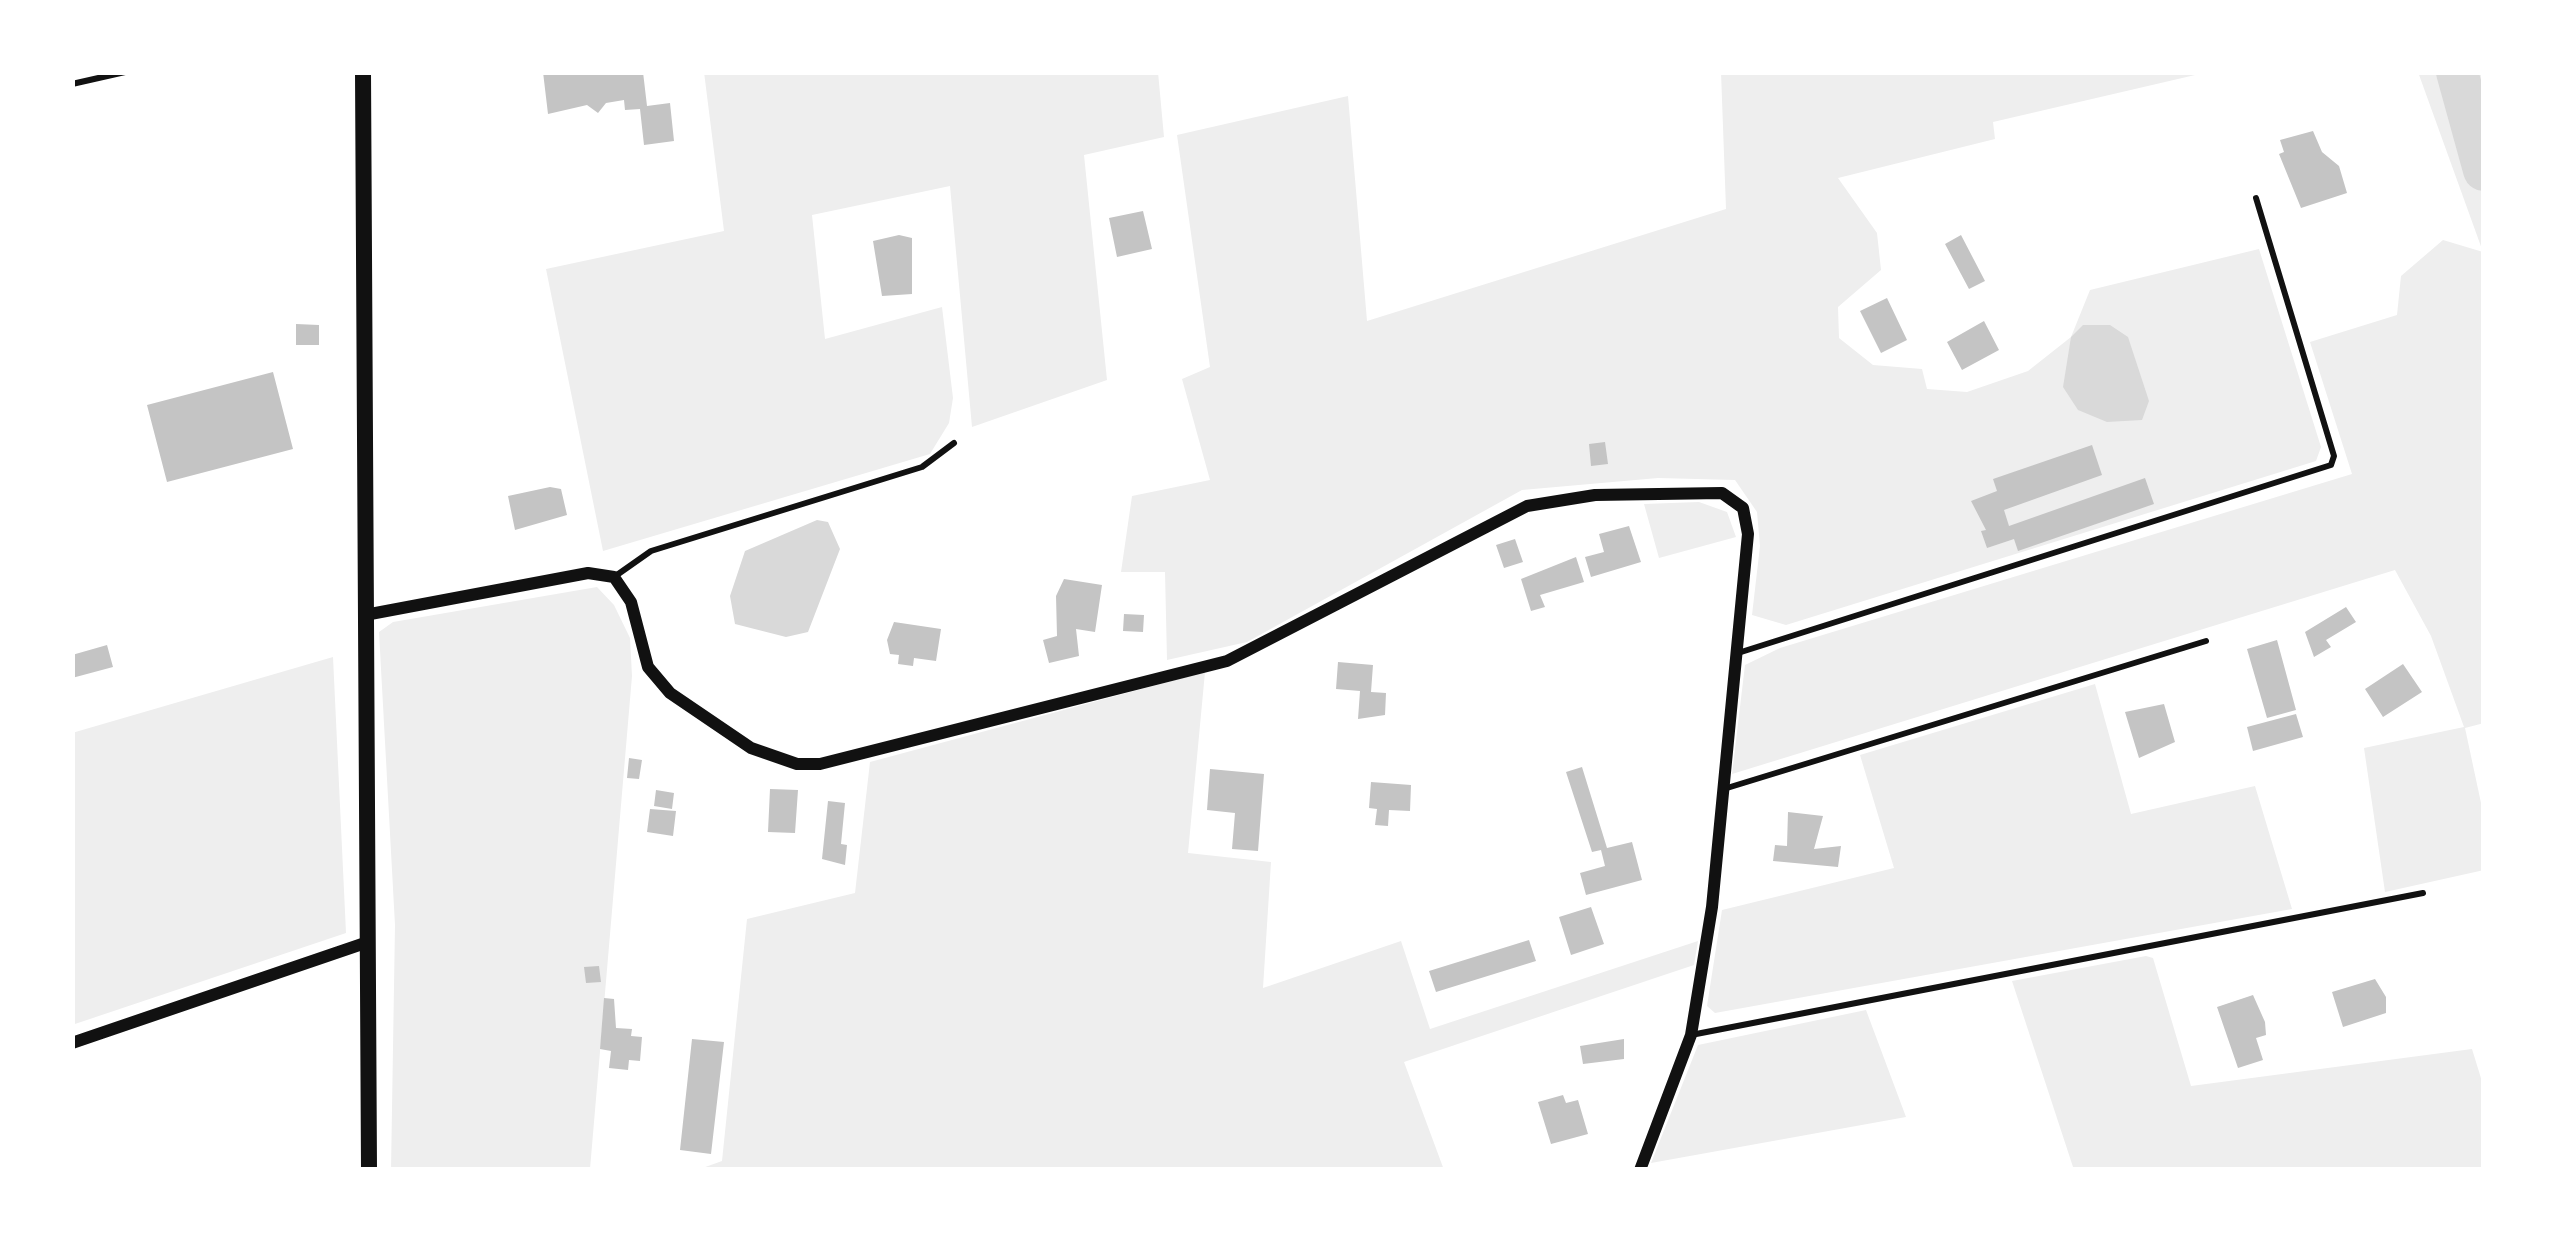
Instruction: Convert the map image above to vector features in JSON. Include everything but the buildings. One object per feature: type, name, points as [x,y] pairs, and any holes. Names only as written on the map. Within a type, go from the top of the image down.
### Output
[{"type":"street","points":[[363,72],[369,1170]]},
{"type":"street","points":[[365,616],[588,573],[614,577],[631,602],[643,654],[657,681],[738,740],[796,764],[820,764],[1227,661],[1502,515],[1562,498],[1709,492],[1735,500],[1748,534],[1712,907],[1691,1034],[1640,1170]]},
{"type":"street","points":[[72,1043],[368,942]]},
{"type":"lane","points":[[72,84],[125,72]]},
{"type":"lane","points":[[1738,652],[2331,465],[2334,456],[2256,198]]},
{"type":"lane","points":[[614,577],[650,551],[922,467],[954,442]]},
{"type":"lane","points":[[1723,789],[2206,641]]},
{"type":"lane","points":[[1691,1034],[2423,893]]},
{"type":"shaded area","points":[[704,72],[1158,72],[1164,137],[1084,155],[1107,380],[972,427],[950,186],[812,215],[825,339],[942,307],[953,398],[949,423],[930,454],[603,551],[546,269],[724,231]]},
{"type":"shaded area","points":[[1721,72],[2208,72],[1993,122],[1995,139],[1838,178],[1877,233],[1881,270],[1838,307],[1839,338],[1873,365],[1922,369],[1927,389],[1967,392],[2028,371],[2071,337],[2090,290],[2259,249],[2321,447],[2316,461],[1786,625],[1752,615],[1760,546],[1757,512],[1735,480],[1658,478],[1522,490],[1247,642],[1167,660],[1165,572],[1121,572],[1132,496],[1210,480],[1182,379],[1210,367],[1177,135],[1348,96],[1367,321],[1726,209]]},
{"type":"shaded area","points":[[2418,72],[2484,72],[2484,723],[2465,728],[2484,817],[2484,870],[2385,892],[2364,748],[2464,727],[2431,636],[2395,570],[1732,774],[1745,665],[1780,648],[2352,474],[2310,342],[2397,315],[2401,276],[2443,240],[2483,252]]},
{"type":"shaded area","points":[[2083,325],[2110,325],[2128,337],[2149,401],[2142,420],[2107,422],[2078,410],[2063,387],[2071,337]]},
{"type":"shaded area","points":[[1699,502],[1727,512],[1736,537],[1659,558],[1644,504]]},
{"type":"shaded area","points":[[817,520],[828,522],[840,549],[808,632],[786,637],[735,624],[730,596],[745,551]]},
{"type":"shaded area","points":[[597,587],[614,605],[630,638],[632,676],[590,1169],[391,1170],[395,925],[379,632],[393,622]]},
{"type":"shaded area","points":[[333,657],[346,933],[72,1025],[72,733]]},
{"type":"shaded area","points":[[1205,672],[1188,853],[1271,862],[1263,988],[1401,941],[1430,1029],[1698,941],[1694,965],[1404,1062],[1444,1170],[697,1170],[722,1161],[747,919],[855,893],[870,762]]},
{"type":"shaded area","points":[[2095,684],[2131,814],[2255,786],[2292,909],[1715,1013],[1707,1006],[1722,910],[1894,868],[1860,755]]},
{"type":"shaded area","points":[[2153,958],[2191,1086],[2472,1049],[2484,1088],[2484,1170],[2074,1170],[2012,981]]},
{"type":"shaded area","points":[[1866,1010],[1906,1117],[1651,1163],[1698,1045]]},
{"type":"waterway","points":[[2457,72],[2484,170]]}]
